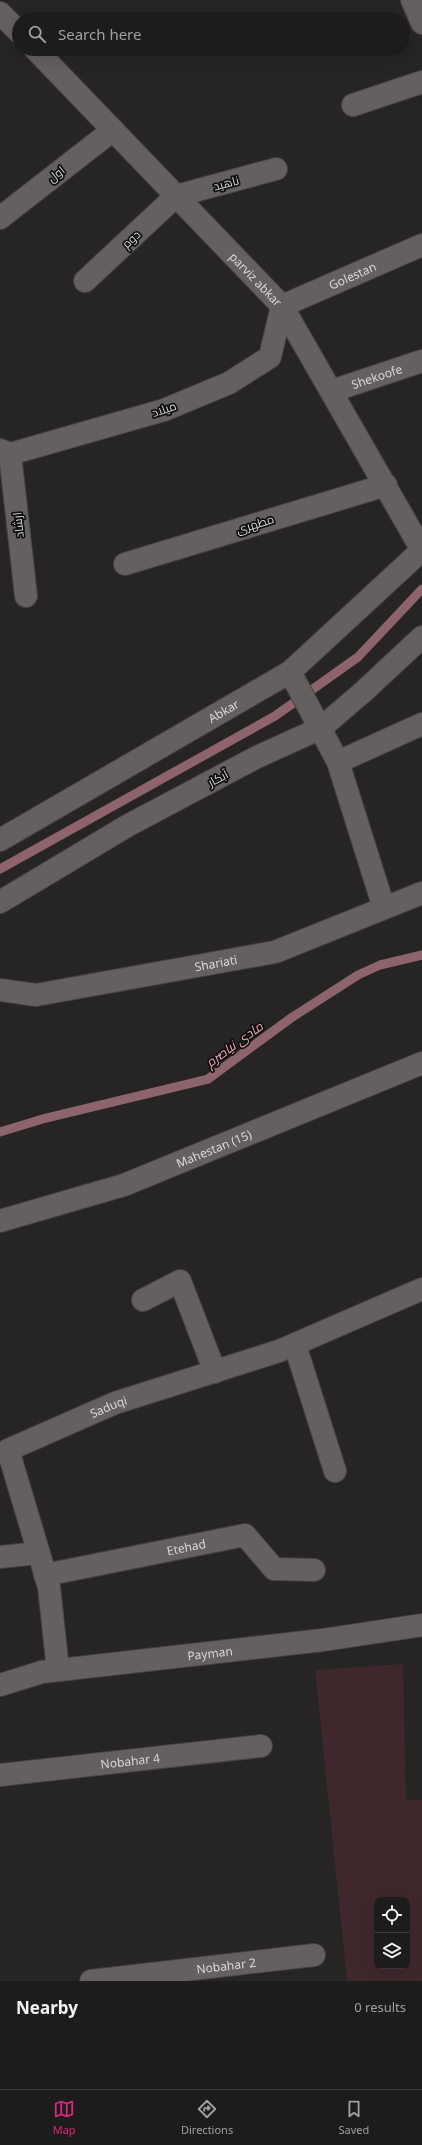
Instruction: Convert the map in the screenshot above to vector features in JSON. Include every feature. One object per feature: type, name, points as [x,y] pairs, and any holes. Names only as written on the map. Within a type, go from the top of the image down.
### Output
[{"type":"street","points":[[412,0],[422,23]]},
{"type":"street","points":[[0,13],[12,25]]},
{"type":"street","name":"parviz abkar","points":[[42,56],[282,306],[422,550]]},
{"type":"street","points":[[353,105],[422,82]]},
{"type":"street","name":"اول","points":[[0,218],[113,130]]},
{"type":"street","name":"ناهید","points":[[176,196],[276,169]]},
{"type":"street","name":"دوم","points":[[85,281],[176,196]]},
{"type":"street","name":"Golestan","points":[[282,306],[422,245]]},
{"type":"street","name":"میلاد","points":[[5,452],[164,410],[229,383],[270,357],[282,306]]},
{"type":"street","name":"Shekoofe","points":[[332,391],[422,361]]},
{"type":"street","name":"ارشاد","points":[[5,452],[26,596]]},
{"type":"street","name":"مطهری","points":[[125,564],[386,485]]},
{"type":"street","name":"Abkar","points":[[0,840],[290,672],[422,550]]},
{"type":"street","name":"آبکار","points":[[0,902],[127,826],[257,756],[321,728],[363,692],[422,637]]},
{"type":"street","points":[[290,672],[338,762],[384,908]]},
{"type":"street","points":[[338,762],[422,724]]},
{"type":"street","name":"Shariati","points":[[0,990],[36,995],[275,952],[422,893]]},
{"type":"street","name":"Mahestan (15)","points":[[0,1221],[124,1185],[422,1063]]},
{"type":"street","points":[[143,1300],[180,1281],[215,1372]]},
{"type":"street","name":"Saduqi","points":[[58,1670],[49,1587],[4,1451],[115,1403],[295,1345],[422,1289]]},
{"type":"street","points":[[295,1345],[335,1470]]},
{"type":"street","name":"Etehad","points":[[45,1575],[245,1535],[274,1569],[314,1570]]},
{"type":"street","points":[[0,1557],[38,1552]]},
{"type":"street","name":"Payman","points":[[0,1685],[42,1672],[323,1640],[422,1625]]},
{"type":"street","name":"Nobahar 4","points":[[0,1775],[261,1746]]},
{"type":"street","name":"Nobahar 2","points":[[91,1981],[314,1955]]},
{"type":"shaded area","points":[[403,1664],[406,1800],[422,1800],[422,1981],[347,1981],[315,1670]]},
{"type":"waterway","points":[[0,869],[275,716],[358,657],[422,589]]},
{"type":"waterway","name":"مادی نیاصرم","points":[[0,1132],[46,1118],[208,1079],[291,1018],[358,975],[380,965],[422,955]]}]
